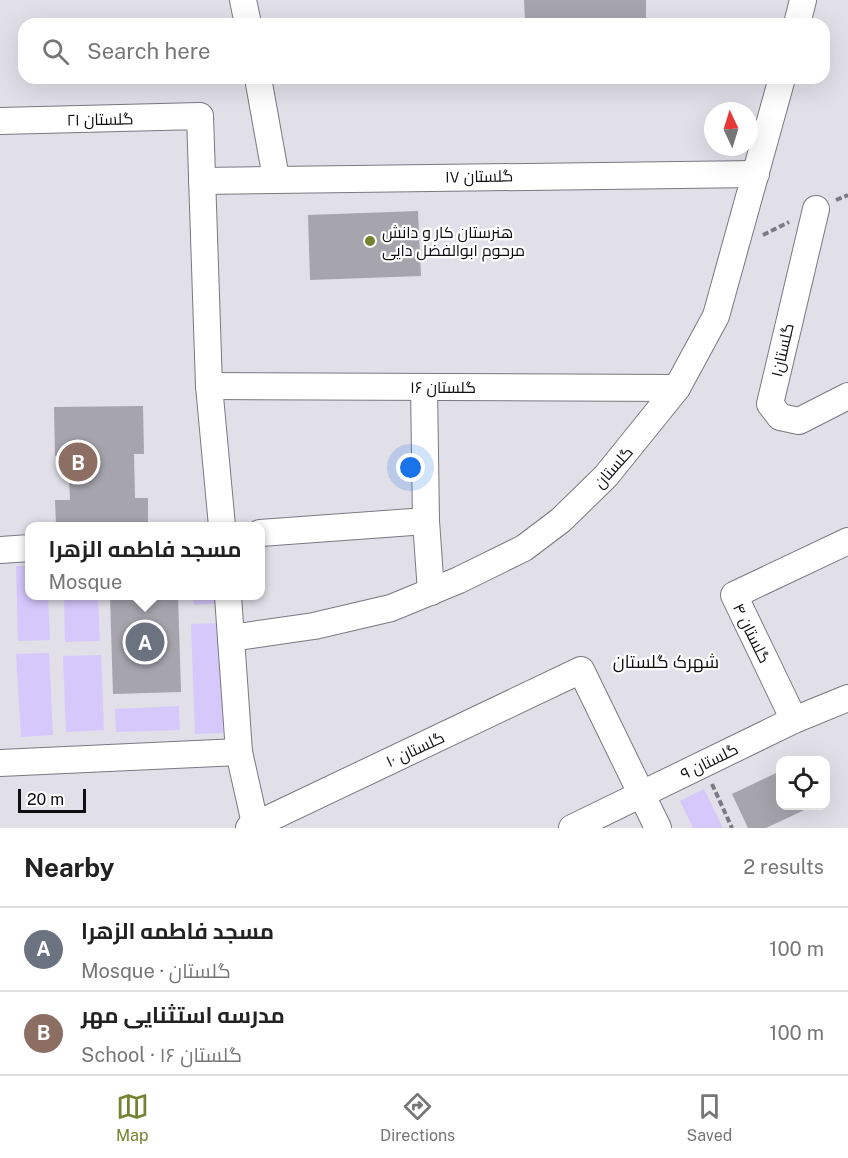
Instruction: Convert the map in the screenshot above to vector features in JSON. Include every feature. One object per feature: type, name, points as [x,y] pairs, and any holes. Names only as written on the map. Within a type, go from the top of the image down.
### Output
[{"type":"street","points":[[243,0],[247,18]]},
{"type":"street","points":[[798,18],[803,0]]},
{"type":"street","points":[[259,84],[276,178]]},
{"type":"street","name":"گلستان","points":[[231,638],[314,626],[391,608],[431,592],[524,548],[561,520],[606,477],[677,388],[716,316],[780,84]]},
{"type":"street","name":"گلستان ۲۱","points":[[0,121],[200,116],[202,181]]},
{"type":"street","name":"گلستان ۱۷","points":[[202,181],[276,178],[756,174]]},
{"type":"street","points":[[202,181],[209,386],[222,522]]},
{"type":"street","name":"گلستان۱","points":[[816,209],[770,404],[780,417],[799,421],[848,396]]},
{"type":"street","name":"گلستان ۱۶","points":[[209,386],[677,388]]},
{"type":"street","points":[[424,387],[426,521],[431,592]]},
{"type":"street","points":[[265,533],[426,521]]},
{"type":"street","name":"گلستان ۴","points":[[794,720],[734,595],[848,541]]},
{"type":"street","points":[[0,550],[25,548]]},
{"type":"street","points":[[228,600],[239,752],[253,827]]},
{"type":"street","name":"گلستان ۱۰","points":[[253,827],[581,670],[642,794]]},
{"type":"street","name":"گلستان ۹","points":[[572,828],[794,720],[848,698]]},
{"type":"street","points":[[0,763],[239,752]]},
{"type":"street","points":[[642,794],[658,828]]},
{"type":"path","points":[[703,764],[732,828]]},
{"type":"shaded area","points":[[16,566],[25,566],[25,600],[48,600],[50,640],[18,641]]},
{"type":"shaded area","points":[[64,600],[98,600],[100,641],[65,642]]},
{"type":"shaded area","points":[[193,600],[221,600],[221,603],[194,605]]},
{"type":"shaded area","points":[[220,623],[223,733],[195,734],[191,624]]},
{"type":"shaded area","points":[[49,653],[53,735],[21,737],[16,654]]},
{"type":"shaded area","points":[[101,655],[104,730],[66,732],[63,656]]},
{"type":"shaded area","points":[[179,706],[180,730],[116,732],[115,709]]},
{"type":"shaded area","points":[[704,789],[723,828],[693,828],[680,801]]},
{"type":"building","points":[[524,0],[646,0],[646,18],[525,18]]},
{"type":"building","points":[[418,211],[421,276],[310,280],[308,215]]},
{"type":"building","points":[[143,406],[144,454],[134,454],[135,498],[148,498],[148,522],[56,522],[55,500],[70,500],[68,455],[55,456],[54,407]]},
{"type":"building","points":[[110,600],[178,600],[181,692],[113,694]]},
{"type":"building","points":[[776,773],[776,810],[804,810],[766,828],[748,828],[732,794]]},
{"type":"place","name":"هنرستان کار و دانش مرحوم ابوالفضل دایی","points":[[370,241]]},
{"type":"place","name":"مدرسه استثنایی مهر","points":[[78,462]]},
{"type":"place","name":"مسجد فاطمه الزهرا","points":[[145,642]]},
{"type":"district","name":"شهرک گلستان","points":[[666,662]]}]
